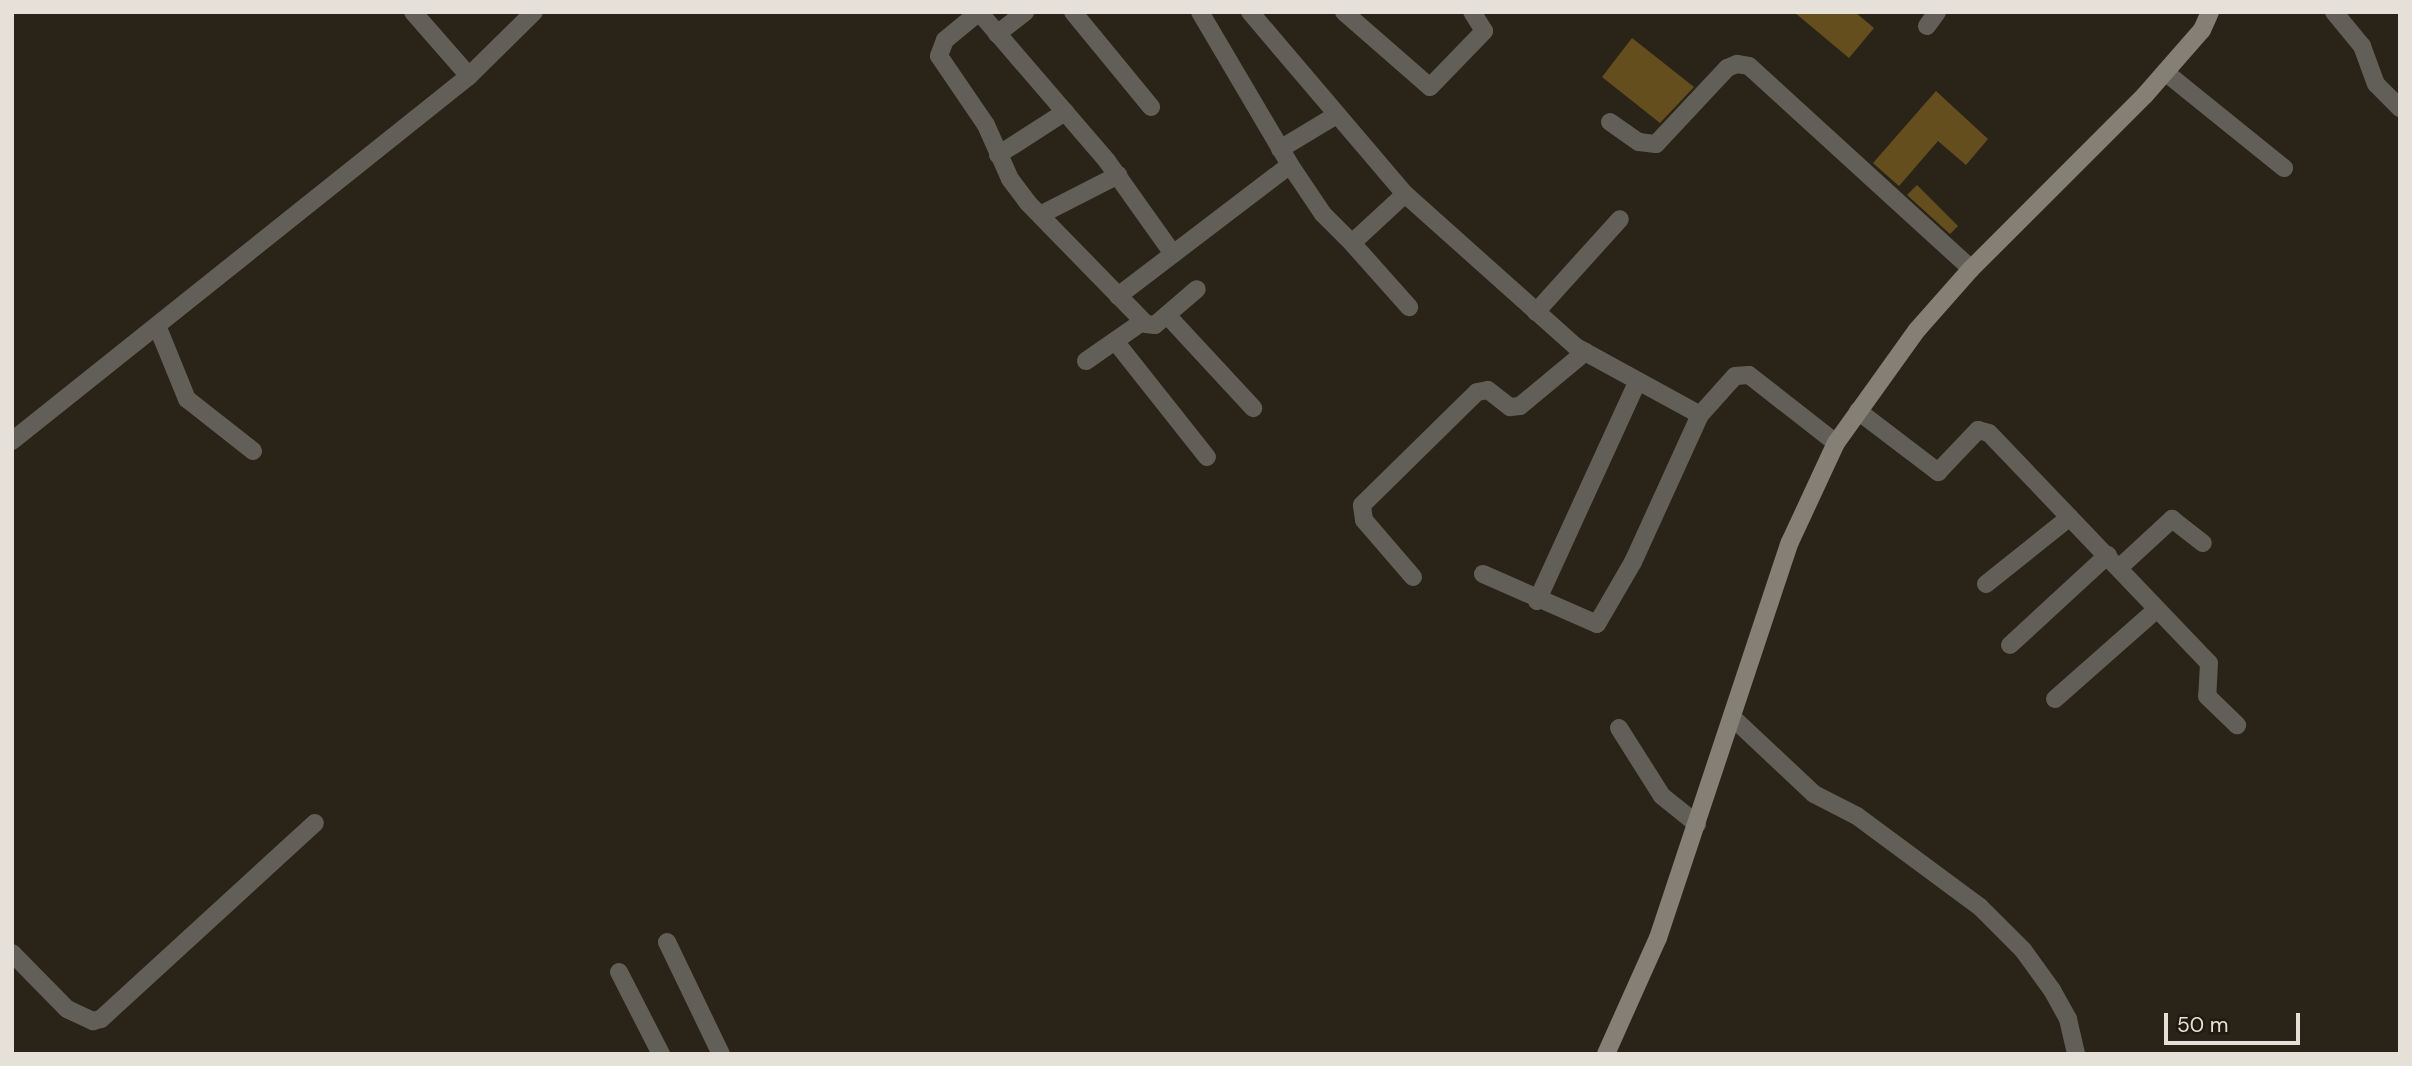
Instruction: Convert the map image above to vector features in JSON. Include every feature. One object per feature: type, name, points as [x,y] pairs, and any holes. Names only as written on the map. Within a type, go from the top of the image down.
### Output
[{"type":"street","points":[[413,12],[469,76]]},
{"type":"street","points":[[12,441],[159,328],[314,196],[469,76],[534,12]]},
{"type":"street","points":[[1173,254],[1118,175],[979,12],[945,40],[939,56],[986,125],[1010,179],[1040,215],[1142,322],[1155,325],[1198,289]]},
{"type":"street","points":[[997,34],[1025,12]]},
{"type":"street","points":[[1073,12],[1151,107]]},
{"type":"street","points":[[1200,12],[1280,149],[1323,214],[1409,307]]},
{"type":"street","points":[[1250,12],[1335,116],[1405,194],[1536,312],[1585,352],[1637,383],[1700,415]]},
{"type":"street","points":[[1344,12],[1430,87],[1484,31],[1472,12]]},
{"type":"street","points":[[1606,1054],[1658,938],[1790,542],[1836,443],[1917,330],[1970,269],[2165,72],[2202,30],[2210,12]]},
{"type":"street","points":[[2334,12],[2362,46],[2376,84],[2400,108]]},
{"type":"street","points":[[1610,122],[1639,142],[1656,144],[1727,68],[1737,64],[1749,66],[1970,269]]},
{"type":"street","points":[[2165,72],[2284,168]]},
{"type":"street","points":[[998,155],[1065,112]]},
{"type":"street","points":[[1280,149],[1335,116]]},
{"type":"street","points":[[1118,296],[1290,165]]},
{"type":"street","points":[[1040,215],[1118,175]]},
{"type":"street","points":[[1352,243],[1405,194]]},
{"type":"street","points":[[1536,312],[1620,219]]},
{"type":"street","points":[[1167,315],[1253,408]]},
{"type":"street","points":[[1086,361],[1142,322]]},
{"type":"street","points":[[159,328],[187,399],[253,451]]},
{"type":"street","points":[[1115,341],[1208,457]]},
{"type":"street","points":[[1413,577],[1364,520],[1363,505],[1477,392],[1488,390],[1510,407],[1520,406],[1585,352]]},
{"type":"street","points":[[1483,574],[1592,625],[1602,621],[1700,415],[1735,376],[1744,374],[1836,443]]},
{"type":"street","points":[[1537,601],[1637,383]]},
{"type":"street","points":[[1858,411],[1938,472],[1978,430],[1989,433],[2209,663],[2207,696],[2237,725]]},
{"type":"street","points":[[1986,584],[2070,517]]},
{"type":"street","points":[[2010,645],[2114,561],[2172,519],[2203,543]]},
{"type":"street","points":[[2055,698],[2157,608]]},
{"type":"street","points":[[1731,717],[1807,789],[1857,816],[1980,907],[2023,950],[2052,990],[2068,1019],[2076,1054]]},
{"type":"street","points":[[1619,727],[1662,796],[1697,824]]},
{"type":"street","points":[[12,953],[68,1009],[93,1021],[101,1019],[315,823]]},
{"type":"street","points":[[667,942],[721,1054]]},
{"type":"street","points":[[619,972],[661,1054]]},
{"type":"building","points":[[1794,12],[1855,12],[1874,28],[1849,58]]},
{"type":"building","points":[[1632,38],[1694,87],[1660,123],[1602,77]]},
{"type":"building","points":[[1936,91],[1988,139],[1966,165],[1938,141],[1899,186],[1873,163]]},
{"type":"building","points":[[1917,185],[1958,226],[1950,234],[1907,195]]}]
